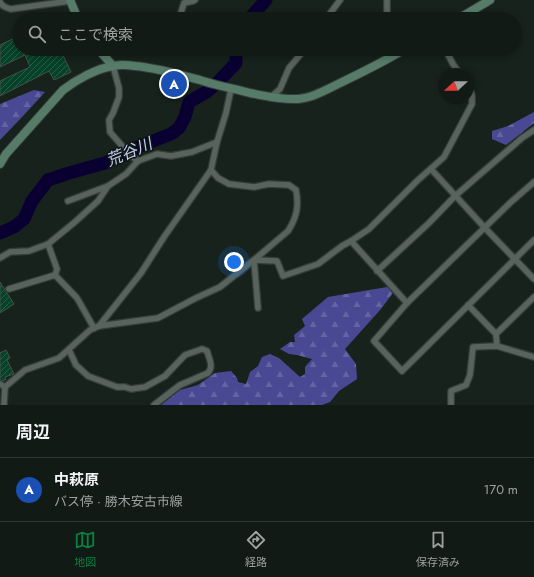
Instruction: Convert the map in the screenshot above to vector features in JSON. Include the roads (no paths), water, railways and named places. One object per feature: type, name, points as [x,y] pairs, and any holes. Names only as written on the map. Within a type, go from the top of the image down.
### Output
[{"type":"main road","points":[[470,12],[490,0]]},
{"type":"main road","points":[[70,1],[75,12]]},
{"type":"main road","points":[[105,56],[114,66]]},
{"type":"main road","points":[[0,164],[6,154],[63,90],[83,77],[102,69],[123,65],[144,67],[271,98],[300,99],[321,92],[393,56]]},
{"type":"street","points":[[181,12],[184,3],[195,0]]},
{"type":"street","points":[[331,12],[340,0]]},
{"type":"street","points":[[387,0],[387,12]]},
{"type":"street","points":[[0,2],[5,7],[12,9],[70,1]]},
{"type":"street","points":[[271,98],[280,89],[289,68],[299,56]]},
{"type":"street","points":[[449,56],[456,68]]},
{"type":"street","points":[[114,66],[119,92],[113,113],[109,120],[110,132],[130,156],[138,161]]},
{"type":"street","points":[[97,327],[141,273],[164,237],[212,170],[217,142],[226,113],[228,88]]},
{"type":"street","points":[[254,260],[277,261],[284,276],[318,264],[342,246],[351,242],[369,229],[418,180],[444,157],[472,104]]},
{"type":"street","points":[[377,271],[429,224],[455,196],[522,138],[534,130]]},
{"type":"street","points":[[68,201],[108,186],[126,174],[138,161],[157,154],[171,156],[192,152],[217,142]]},
{"type":"street","points":[[431,169],[485,228],[534,278]]},
{"type":"street","points":[[4,405],[3,385],[25,370],[59,358],[90,330],[97,327],[158,318],[220,287],[288,231],[297,208],[296,190],[290,185],[269,184],[254,187],[230,184],[218,178],[212,170]]},
{"type":"street","points":[[534,182],[511,202],[407,303],[374,342],[402,370],[534,240]]},
{"type":"street","points":[[0,258],[10,252],[29,251],[48,244],[76,221],[98,200],[108,186]]},
{"type":"street","points":[[351,242],[407,303]]},
{"type":"street","points":[[48,244],[57,269],[55,275]]},
{"type":"street","points":[[254,260],[258,308]]},
{"type":"street","points":[[55,275],[77,298],[97,327]]},
{"type":"street","points":[[9,289],[55,275]]},
{"type":"street","points":[[496,334],[534,297]]},
{"type":"street","points":[[468,305],[496,334],[497,346]]},
{"type":"street","points":[[451,405],[451,391],[466,385],[470,375],[473,346],[497,346],[534,357]]},
{"type":"street","points":[[69,350],[76,365],[88,376],[117,388],[124,387],[131,389],[145,387],[165,376],[185,355],[202,349],[207,351],[211,363],[211,369],[208,373],[180,385],[154,405]]},
{"type":"waterway","name":"荒谷川","points":[[255,12],[266,0]]},
{"type":"waterway","name":"荒谷川","points":[[0,233],[14,227],[24,219],[32,201],[48,180],[105,163],[140,146],[171,134],[179,128],[185,117],[189,102],[208,91],[219,81],[236,63],[236,56]]},
{"type":"place","name":"中萩原","points":[[174,84]]}]
